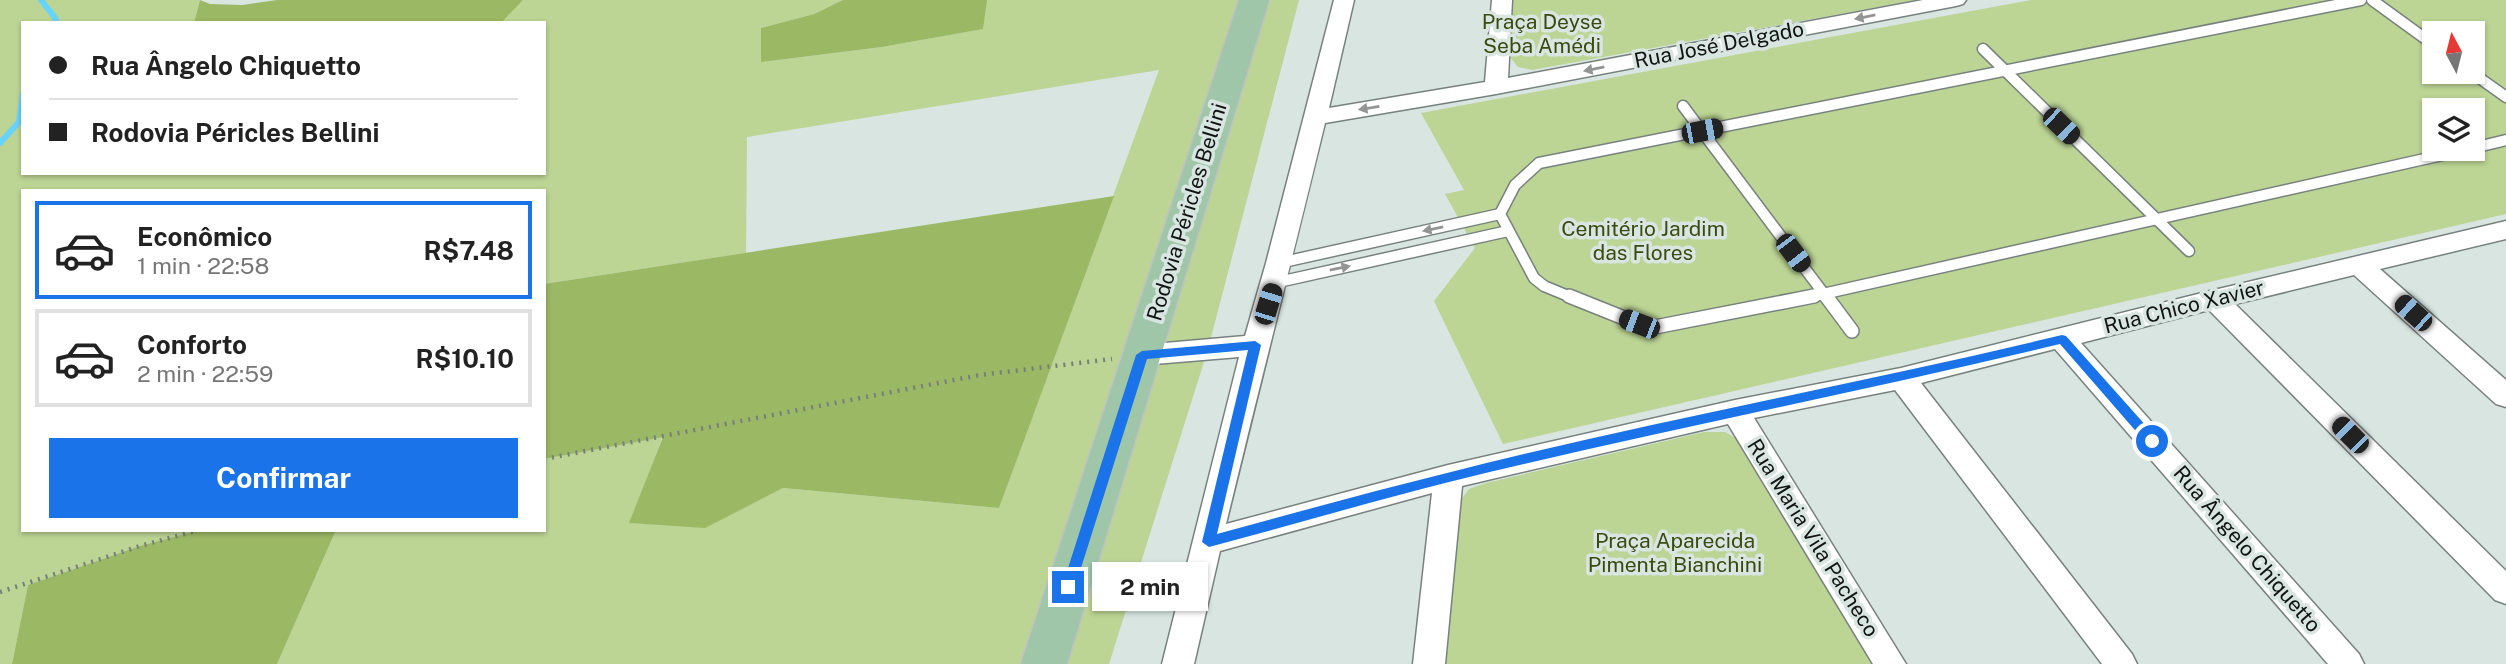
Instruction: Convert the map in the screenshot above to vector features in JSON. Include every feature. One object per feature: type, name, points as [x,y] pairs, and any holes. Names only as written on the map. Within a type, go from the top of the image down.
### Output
[{"type":"main road","name":"Rodovia Péricles Bellini","points":[[1044,664],[1254,0]]},
{"type":"street","points":[[1178,664],[1255,345],[1277,273],[1344,0]]},
{"type":"street","points":[[1496,87],[1502,0]]},
{"type":"street","name":"Rua José Delgado","points":[[1317,117],[1496,87],[1956,0]]},
{"type":"street","name":"Rua Chico Xavier","points":[[1209,542],[1448,477],[1735,411],[1900,378],[2358,264],[2504,232]]},
{"type":"street","points":[[2358,264],[2506,396]]},
{"type":"street","points":[[2214,299],[2506,591]]},
{"type":"street","name":"Rua Ângelo Chiquetto","points":[[2062,339],[2348,664]]},
{"type":"street","points":[[1142,355],[1255,345]]},
{"type":"street","points":[[1900,378],[2121,664]]},
{"type":"street","name":"Rua Maria Vila Pacheco","points":[[1735,411],[1890,664]]},
{"type":"street","points":[[1429,664],[1448,477]]},
{"type":"lane","points":[[2361,0],[1532,166],[1502,205],[1500,214],[1534,278],[1544,286],[1639,324],[1654,327],[1676,325],[1824,294],[2422,159]]},
{"type":"lane","points":[[2372,0],[2422,36]]},
{"type":"lane","points":[[1983,50],[2189,251]]},
{"type":"lane","points":[[2485,82],[2506,97]]},
{"type":"lane","points":[[1683,106],[1852,331]]},
{"type":"lane","points":[[2485,145],[2506,141]]},
{"type":"lane","points":[[1277,273],[1500,214]]},
{"type":"lane","points":[[1277,273],[1508,231]]},
{"type":"path","points":[[546,459],[980,375],[1142,355]]},
{"type":"path","points":[[0,592],[192,532]]},
{"type":"green space","points":[[0,0],[200,0],[195,21],[21,21],[21,175],[546,175],[546,21],[503,21],[523,0],[843,0],[814,14],[761,28],[762,62],[882,47],[982,29],[987,0],[1299,0],[1208,349],[1109,664],[277,664],[335,532],[546,532],[546,459],[663,436],[630,523],[705,527],[783,488],[999,508],[1159,70],[747,137],[746,253],[546,284],[546,189],[21,189],[21,532],[192,532],[140,546],[28,585],[12,664],[0,664]]},
{"type":"green space","points":[[200,0],[210,4],[242,5],[277,0],[523,0],[503,21],[195,21]]},
{"type":"green space","points":[[843,0],[987,0],[983,29],[882,47],[761,62],[761,28],[814,14]]},
{"type":"green space","name":"Praça Deyse Seba Amédi","points":[[1511,0],[1916,0],[1532,70],[1518,67],[1506,52]]},
{"type":"green space","name":"Cemitério Jardim das Flores","points":[[2031,0],[2506,0],[2506,214],[1503,444],[1434,301],[1475,248],[1445,194],[1464,190],[1421,113]]},
{"type":"green space","points":[[1114,196],[999,508],[783,488],[705,528],[629,523],[663,437],[546,459],[546,284]]},
{"type":"green space","name":"Praça Aparecida Pimenta Bianchini","points":[[1704,432],[1725,432],[1739,440],[1874,664],[1446,664],[1460,501],[1469,489]]},
{"type":"green space","points":[[192,532],[335,532],[277,664],[12,664],[28,585],[140,546]]},
{"type":"waterway","points":[[41,0],[56,21]]},
{"type":"waterway","points":[[0,143],[19,122],[21,108]]},
{"type":"route","points":[[1068,587],[1142,355],[1255,345],[1209,542],[1448,477],[1735,411],[1900,378],[2062,339],[2152,441]]}]
